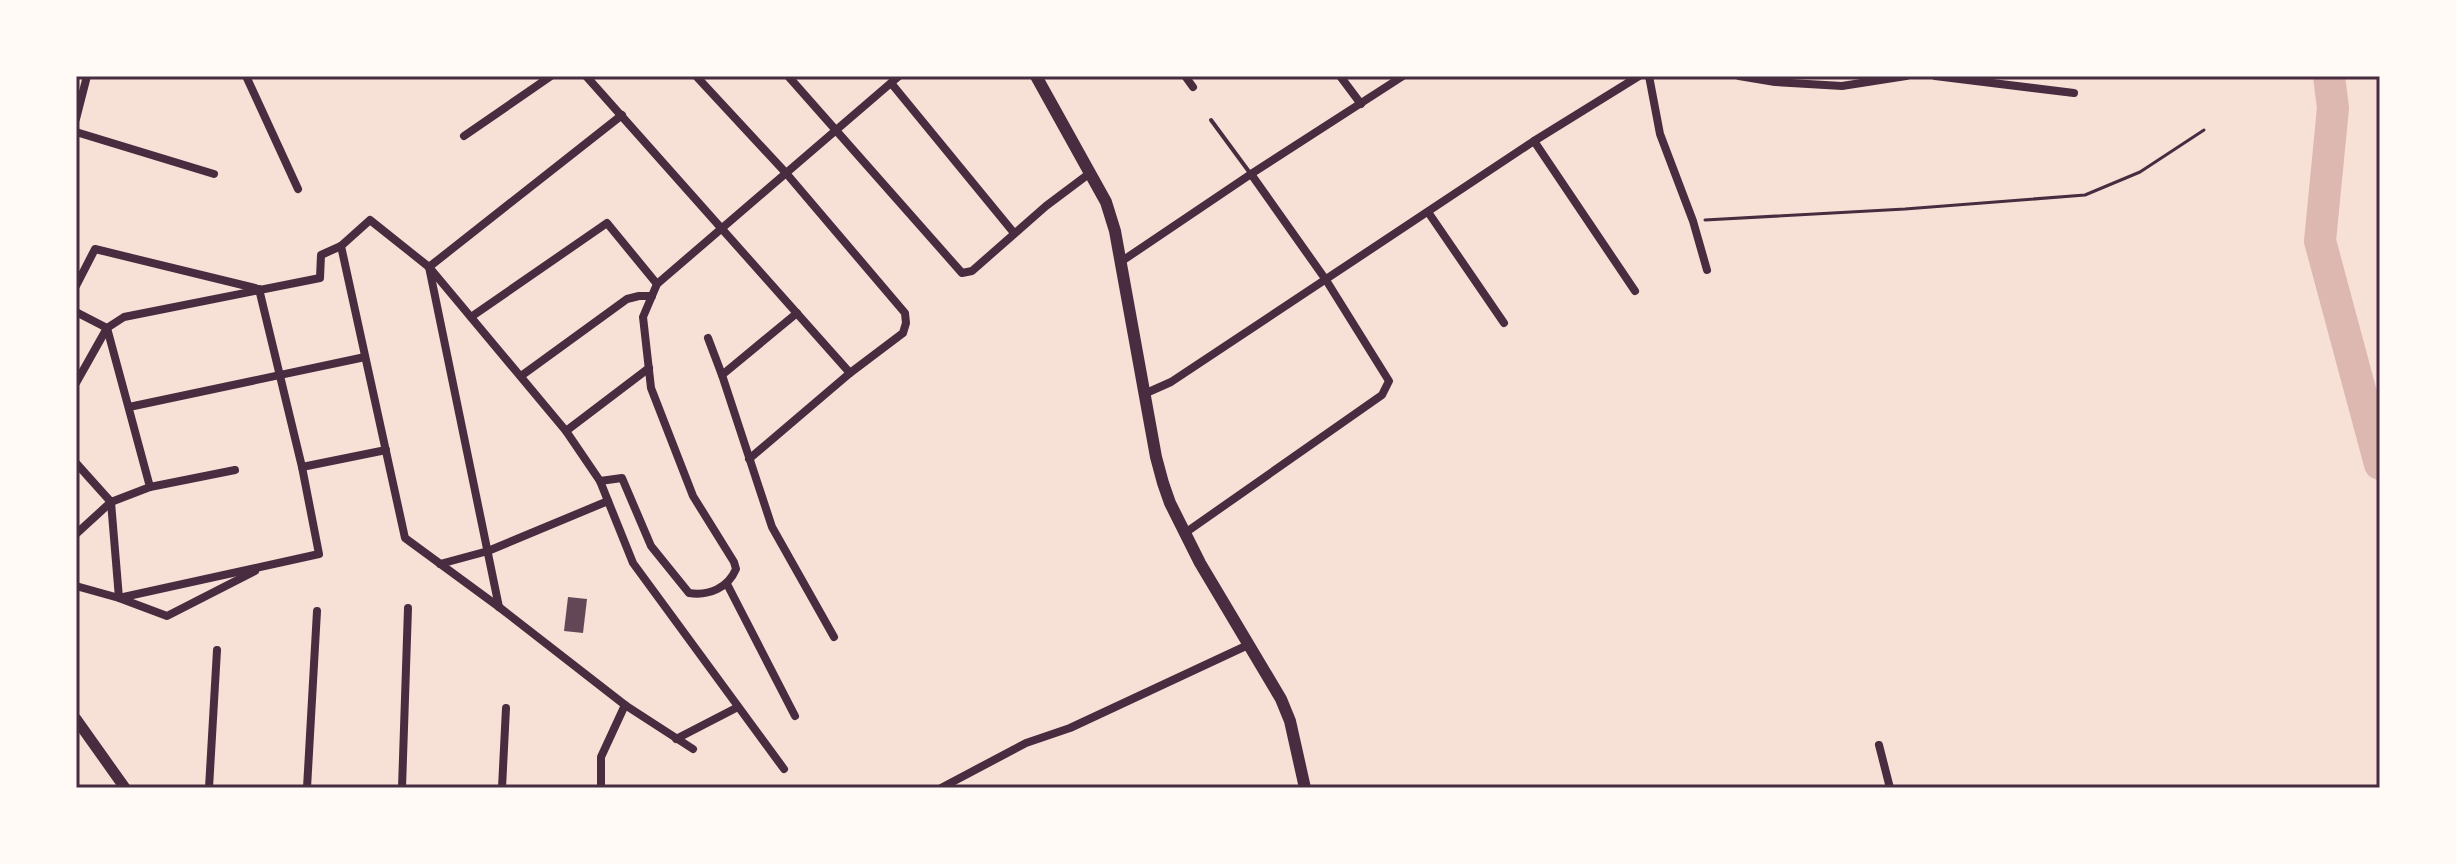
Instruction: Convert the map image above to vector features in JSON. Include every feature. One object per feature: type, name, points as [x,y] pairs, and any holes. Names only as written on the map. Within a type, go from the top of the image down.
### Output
[{"type":"main road","points":[[1038,77],[1106,202],[1122,261],[1156,457],[1170,503],[1281,699],[1290,721],[1304,787]]},
{"type":"street","points":[[76,119],[87,76]]},
{"type":"street","points":[[246,76],[298,189]]},
{"type":"street","points":[[464,136],[551,76]]},
{"type":"street","points":[[586,76],[850,373]]},
{"type":"street","points":[[696,76],[786,173],[905,313],[903,333],[850,373],[749,459]]},
{"type":"street","points":[[788,76],[962,273],[972,271],[1090,173]]},
{"type":"street","points":[[600,481],[622,478],[651,546],[689,593],[709,593],[727,584],[736,569],[734,562],[693,496],[651,388],[643,317],[657,284],[899,76]]},
{"type":"street","points":[[1185,76],[1193,87]]},
{"type":"street","points":[[1340,76],[1361,104]]},
{"type":"street","points":[[1122,261],[1403,76]]},
{"type":"street","points":[[1144,394],[1171,382],[1534,141],[1639,76]]},
{"type":"street","points":[[1649,76],[1660,134],[1693,221],[1707,270]]},
{"type":"street","points":[[1739,76],[1775,82],[1842,86],[1906,76]]},
{"type":"street","points":[[1935,76],[2074,93]]},
{"type":"street","points":[[891,83],[1014,233]]},
{"type":"street","points":[[429,267],[622,115]]},
{"type":"street","points":[[76,132],[214,174]]},
{"type":"street","points":[[1534,141],[1635,291]]},
{"type":"street","points":[[1185,533],[1382,395],[1389,381],[1326,280],[1251,174]]},
{"type":"street","points":[[1428,212],[1504,323]]},
{"type":"street","points":[[76,383],[107,328],[124,317],[320,278],[321,255],[341,246],[370,220],[429,267],[566,431],[600,481],[633,563],[784,769]]},
{"type":"street","points":[[471,317],[607,223],[657,284]]},
{"type":"street","points":[[341,246],[405,538],[625,705],[693,749]]},
{"type":"street","points":[[76,286],[95,249],[259,289]]},
{"type":"street","points":[[429,267],[499,607]]},
{"type":"street","points":[[119,598],[319,554],[302,467],[259,289]]},
{"type":"street","points":[[521,376],[627,299],[652,296]]},
{"type":"street","points":[[76,312],[107,328],[150,487]]},
{"type":"street","points":[[722,375],[797,313]]},
{"type":"street","points":[[708,338],[772,527],[834,637]]},
{"type":"street","points":[[129,407],[365,357]]},
{"type":"street","points":[[566,431],[649,368]]},
{"type":"street","points":[[302,467],[386,450]]},
{"type":"street","points":[[76,463],[111,502],[119,598]]},
{"type":"street","points":[[76,534],[111,502],[150,487],[235,470]]},
{"type":"street","points":[[440,564],[488,551],[608,501]]},
{"type":"street","points":[[76,586],[167,616],[267,565]]},
{"type":"street","points":[[727,584],[795,716]]},
{"type":"street","points":[[402,788],[408,608]]},
{"type":"street","points":[[307,788],[317,611]]},
{"type":"street","points":[[941,788],[1026,743],[1070,728],[1248,645]]},
{"type":"street","points":[[209,788],[217,650]]},
{"type":"street","points":[[601,788],[601,757],[625,705]]},
{"type":"street","points":[[676,739],[738,707]]},
{"type":"street","points":[[502,788],[506,708]]},
{"type":"street","points":[[76,719],[126,786]]},
{"type":"street","points":[[1879,745],[1890,788]]},
{"type":"lane","points":[[1211,120],[1251,174]]},
{"type":"path","points":[[1693,221],[2085,195],[2140,172],[2204,130]]},
{"type":"building","points":[[568,597],[587,599],[583,633],[564,631]]},
{"type":"waterway","points":[[2329,76],[2333,108],[2320,241],[2380,464]]}]
